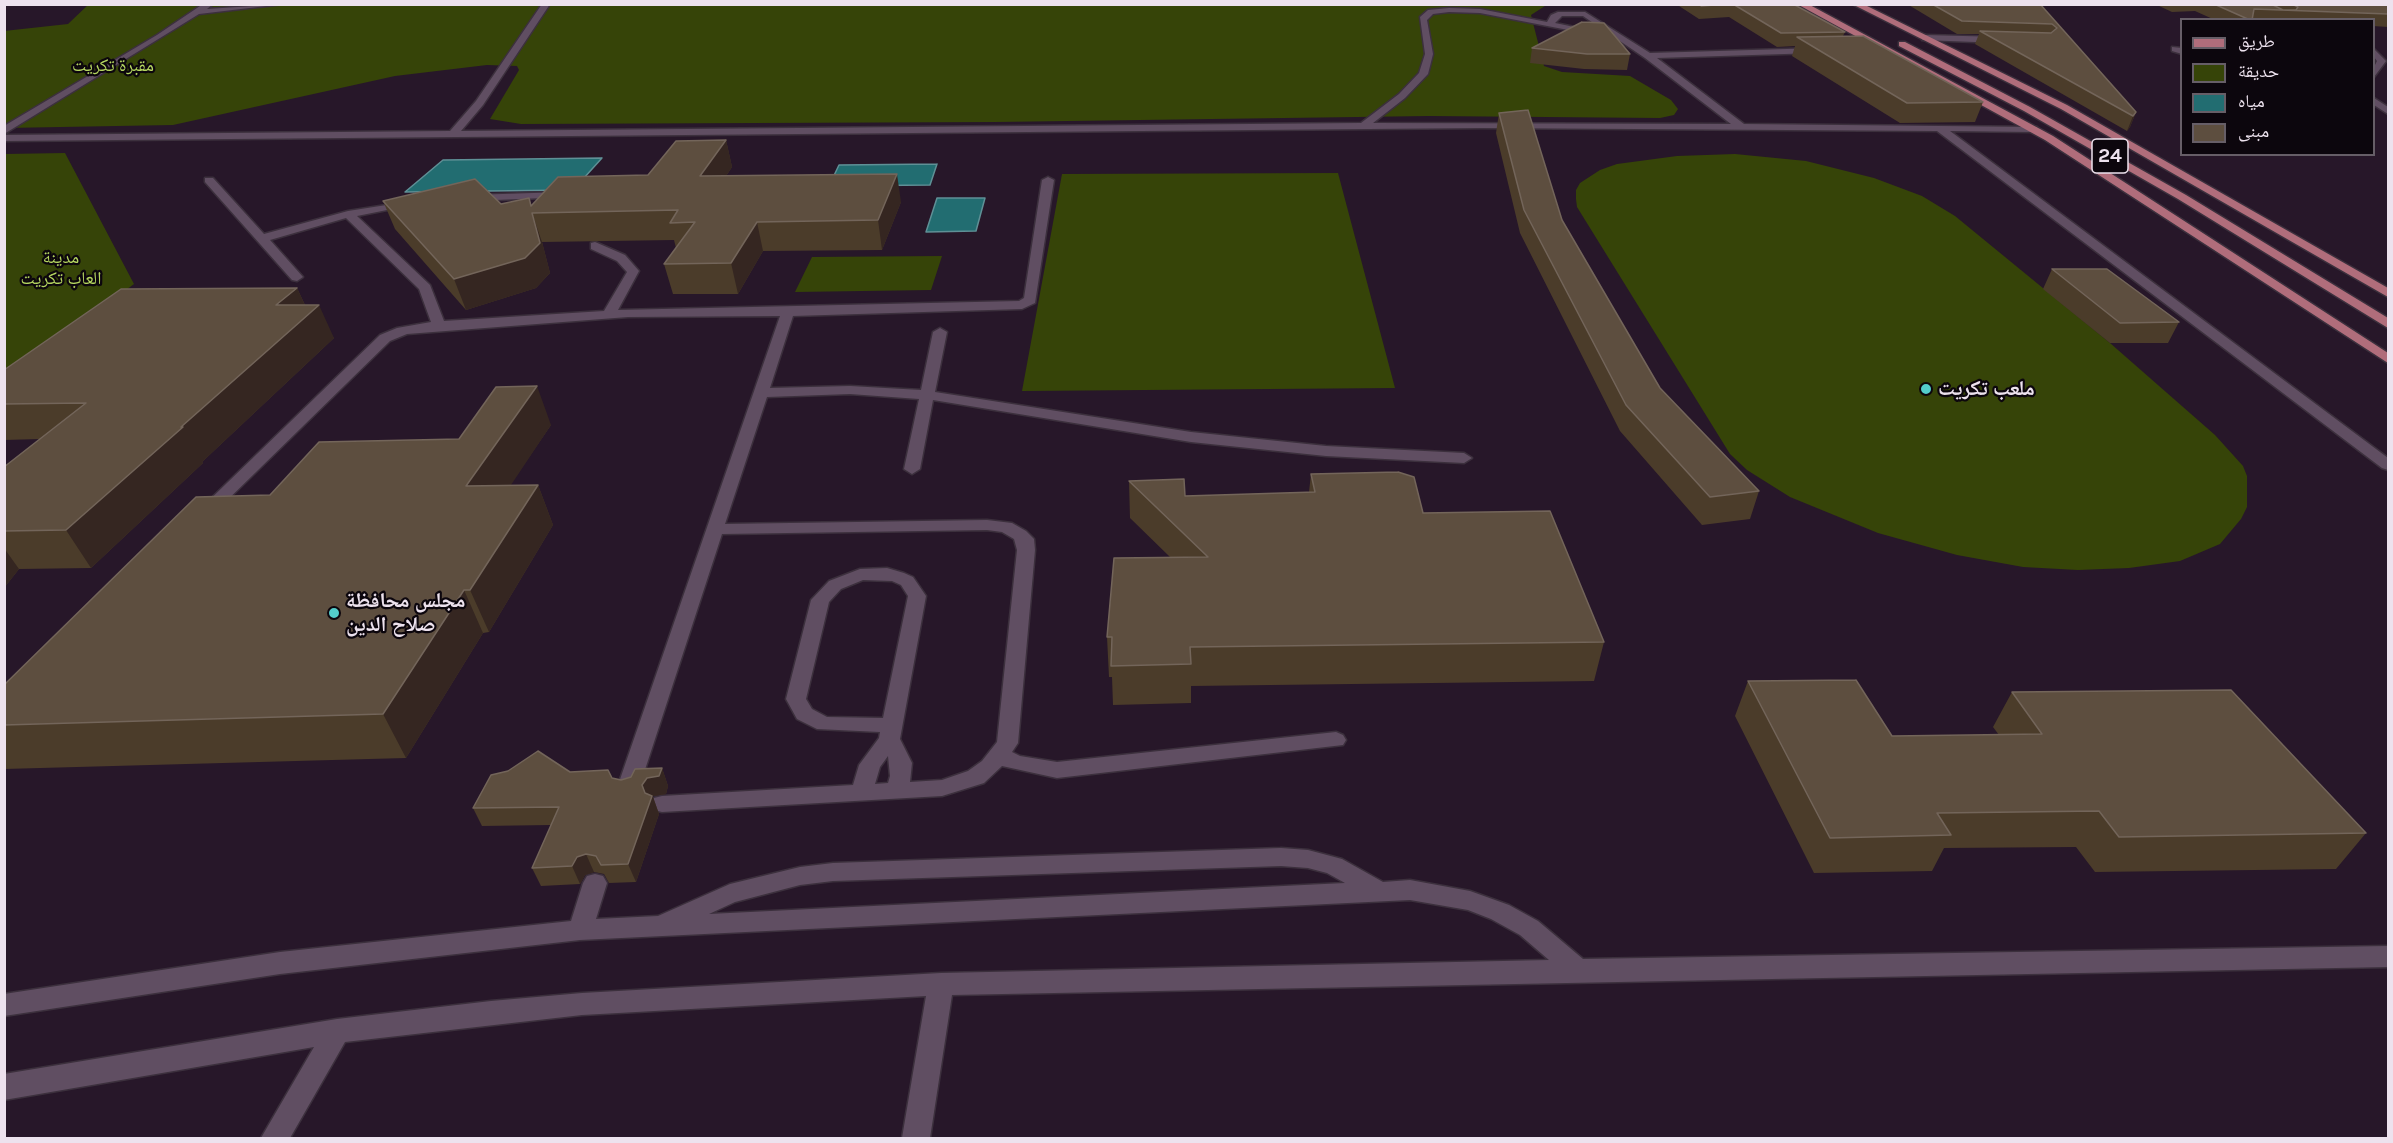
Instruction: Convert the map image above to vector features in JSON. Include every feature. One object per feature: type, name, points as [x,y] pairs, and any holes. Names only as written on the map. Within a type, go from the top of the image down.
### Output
[{"type":"main road","points":[[1801,4],[2033,129],[2388,359]]},
{"type":"main road","points":[[1823,4],[1859,22]]},
{"type":"main road","points":[[1856,4],[2130,143],[2388,293]]},
{"type":"main road","name":"24","points":[[1896,40],[2027,109],[2174,192],[2388,324]]},
{"type":"street","points":[[4,130],[209,4]]},
{"type":"street","points":[[198,12],[279,4]]},
{"type":"street","points":[[454,134],[480,103],[546,4]]},
{"type":"street","points":[[1363,126],[1402,96],[1423,74],[1428,62],[1423,19],[1428,14],[1443,10],[1468,10],[1551,23],[1579,31],[1612,34]]},
{"type":"street","points":[[1551,23],[1554,17],[1561,14],[1583,13],[1648,56],[1743,128]]},
{"type":"street","points":[[1925,38],[2013,40]]},
{"type":"street","points":[[1863,49],[1886,48]]},
{"type":"street","points":[[1648,56],[1827,50]]},
{"type":"street","points":[[2375,54],[2382,60],[2375,71]]},
{"type":"street","points":[[2375,102],[2388,111]]},
{"type":"street","points":[[4,138],[1566,125],[2033,129]]},
{"type":"street","points":[[1940,129],[2388,465]]},
{"type":"street","points":[[209,180],[297,276]]},
{"type":"street","points":[[191,526],[385,338],[419,327],[609,314],[788,312],[1022,305],[1030,300],[1048,180]]},
{"type":"street","points":[[454,199],[574,195]]},
{"type":"street","points":[[262,238],[348,214],[423,201]]},
{"type":"street","points":[[348,214],[425,288],[439,326]]},
{"type":"street","points":[[595,246],[621,258],[633,271],[632,277],[609,314]]},
{"type":"street","points":[[628,788],[788,312]]},
{"type":"street","points":[[912,469],[940,332]]},
{"type":"street","points":[[760,393],[840,390],[927,395],[1191,437],[1326,451],[1464,459]]},
{"type":"street","points":[[662,804],[942,788],[976,777],[1000,756],[1008,737],[1026,550],[1024,539],[1020,534],[1006,527],[987,525],[715,529]]},
{"type":"street","points":[[862,792],[870,765],[891,732],[916,596],[907,581],[898,577],[886,574],[860,575],[835,585],[820,600],[796,699],[804,714],[824,724],[891,732]]},
{"type":"street","points":[[891,732],[901,763],[901,776],[896,791]]},
{"type":"street","points":[[1000,756],[1027,765],[1057,770],[1336,740]]},
{"type":"street","points":[[661,925],[730,894],[800,876],[834,872],[1281,857],[1308,859],[1334,866],[1379,891]]},
{"type":"street","points":[[580,930],[595,883]]},
{"type":"street","points":[[4,1005],[280,963],[580,930],[1410,890],[1440,894],[1500,912],[1529,928],[1578,970]]},
{"type":"street","points":[[4,1087],[336,1031],[582,1004],[941,984],[1578,970],[2388,957]]},
{"type":"street","points":[[916,1138],[941,984]]},
{"type":"street","points":[[275,1138],[336,1031]]},
{"type":"green space","name":"مقبرة تكريت","points":[[89,4],[1548,4],[1531,15],[1544,66],[1562,72],[1630,76],[1671,100],[1678,109],[1674,115],[1660,118],[1429,116],[996,122],[521,124],[490,119],[519,70],[517,66],[487,65],[395,76],[173,125],[5,128],[4,31],[68,24]]},
{"type":"green space","name":"مدينة العاب تكريت","points":[[65,153],[134,284],[5,381],[5,154]]},
{"type":"green space","name":"ملعب تكريت","points":[[1735,154],[1806,161],[1874,178],[1922,196],[1955,216],[2110,343],[2215,435],[2243,466],[2247,476],[2247,507],[2241,519],[2220,544],[2180,561],[2129,568],[2078,570],[2023,567],[1957,555],[1878,533],[1790,497],[1747,470],[1730,454],[1577,207],[1576,199],[1576,190],[1580,183],[1600,170],[1617,164],[1677,156]]},
{"type":"green space","points":[[1338,173],[1395,388],[1022,391],[1062,174]]},
{"type":"green space","points":[[942,256],[931,290],[795,292],[812,257]]},
{"type":"water","points":[[602,158],[573,190],[405,192],[443,160]]},
{"type":"water","points":[[937,164],[930,185],[829,186],[839,165]]},
{"type":"water","points":[[937,198],[985,198],[976,231],[926,232]]},
{"type":"building","points":[[1700,4],[1728,4],[1701,6]]},
{"type":"building","points":[[1733,4],[1793,4],[1845,32],[1781,33]]},
{"type":"building","points":[[1932,4],[2040,4],[2136,112],[2133,116],[1980,31],[2051,33],[2057,28],[2052,24],[1962,21]]},
{"type":"building","points":[[2214,4],[2271,4],[2283,10],[2296,10],[2298,7],[2292,4],[2388,4],[2388,14],[2254,9],[2252,18],[2246,18]]},
{"type":"building","points":[[1582,22],[1604,23],[1630,54],[1587,54],[1532,48]]},
{"type":"building","points":[[1863,36],[1983,102],[1907,103],[1797,37]]},
{"type":"building","points":[[1528,110],[1562,220],[1660,388],[1759,491],[1710,497],[1626,405],[1524,210],[1499,113]]},
{"type":"building","points":[[726,140],[700,176],[897,174],[878,220],[757,222],[731,263],[664,264],[695,222],[670,223],[678,210],[532,213],[540,243],[525,258],[454,279],[383,201],[475,179],[501,204],[529,198],[531,206],[558,177],[648,175],[676,141]]},
{"type":"building","points":[[2052,269],[2107,269],[2179,322],[2120,323]]},
{"type":"building","points":[[297,288],[276,305],[319,305],[66,530],[4,531],[4,467],[86,403],[4,404],[4,370],[121,289]]},
{"type":"building","points":[[537,386],[466,486],[538,485],[470,590],[464,590],[383,714],[4,725],[4,685],[196,497],[270,495],[319,442],[459,439],[496,387]]},
{"type":"building","points":[[1398,472],[1414,477],[1423,513],[1550,511],[1604,642],[1190,647],[1191,664],[1111,666],[1112,637],[1107,637],[1114,558],[1208,557],[1129,481],[1184,479],[1185,496],[1315,492],[1311,474]]},
{"type":"building","points":[[1856,680],[1892,736],[2042,734],[2012,692],[2231,690],[2366,833],[2119,837],[2099,811],[1937,813],[1951,835],[1830,838],[1748,681]]},
{"type":"building","points":[[538,751],[570,772],[608,770],[612,778],[621,780],[631,777],[635,769],[662,768],[659,776],[647,778],[642,785],[645,793],[652,796],[628,864],[601,865],[596,856],[586,854],[577,857],[572,866],[532,868],[559,807],[473,808],[491,775],[508,771]]},
{"type":"place","name":"ملعب تكريت","points":[[1926,389]]},
{"type":"place","name":"مجلس محافظة صلاح الدين","points":[[334,613]]}]
